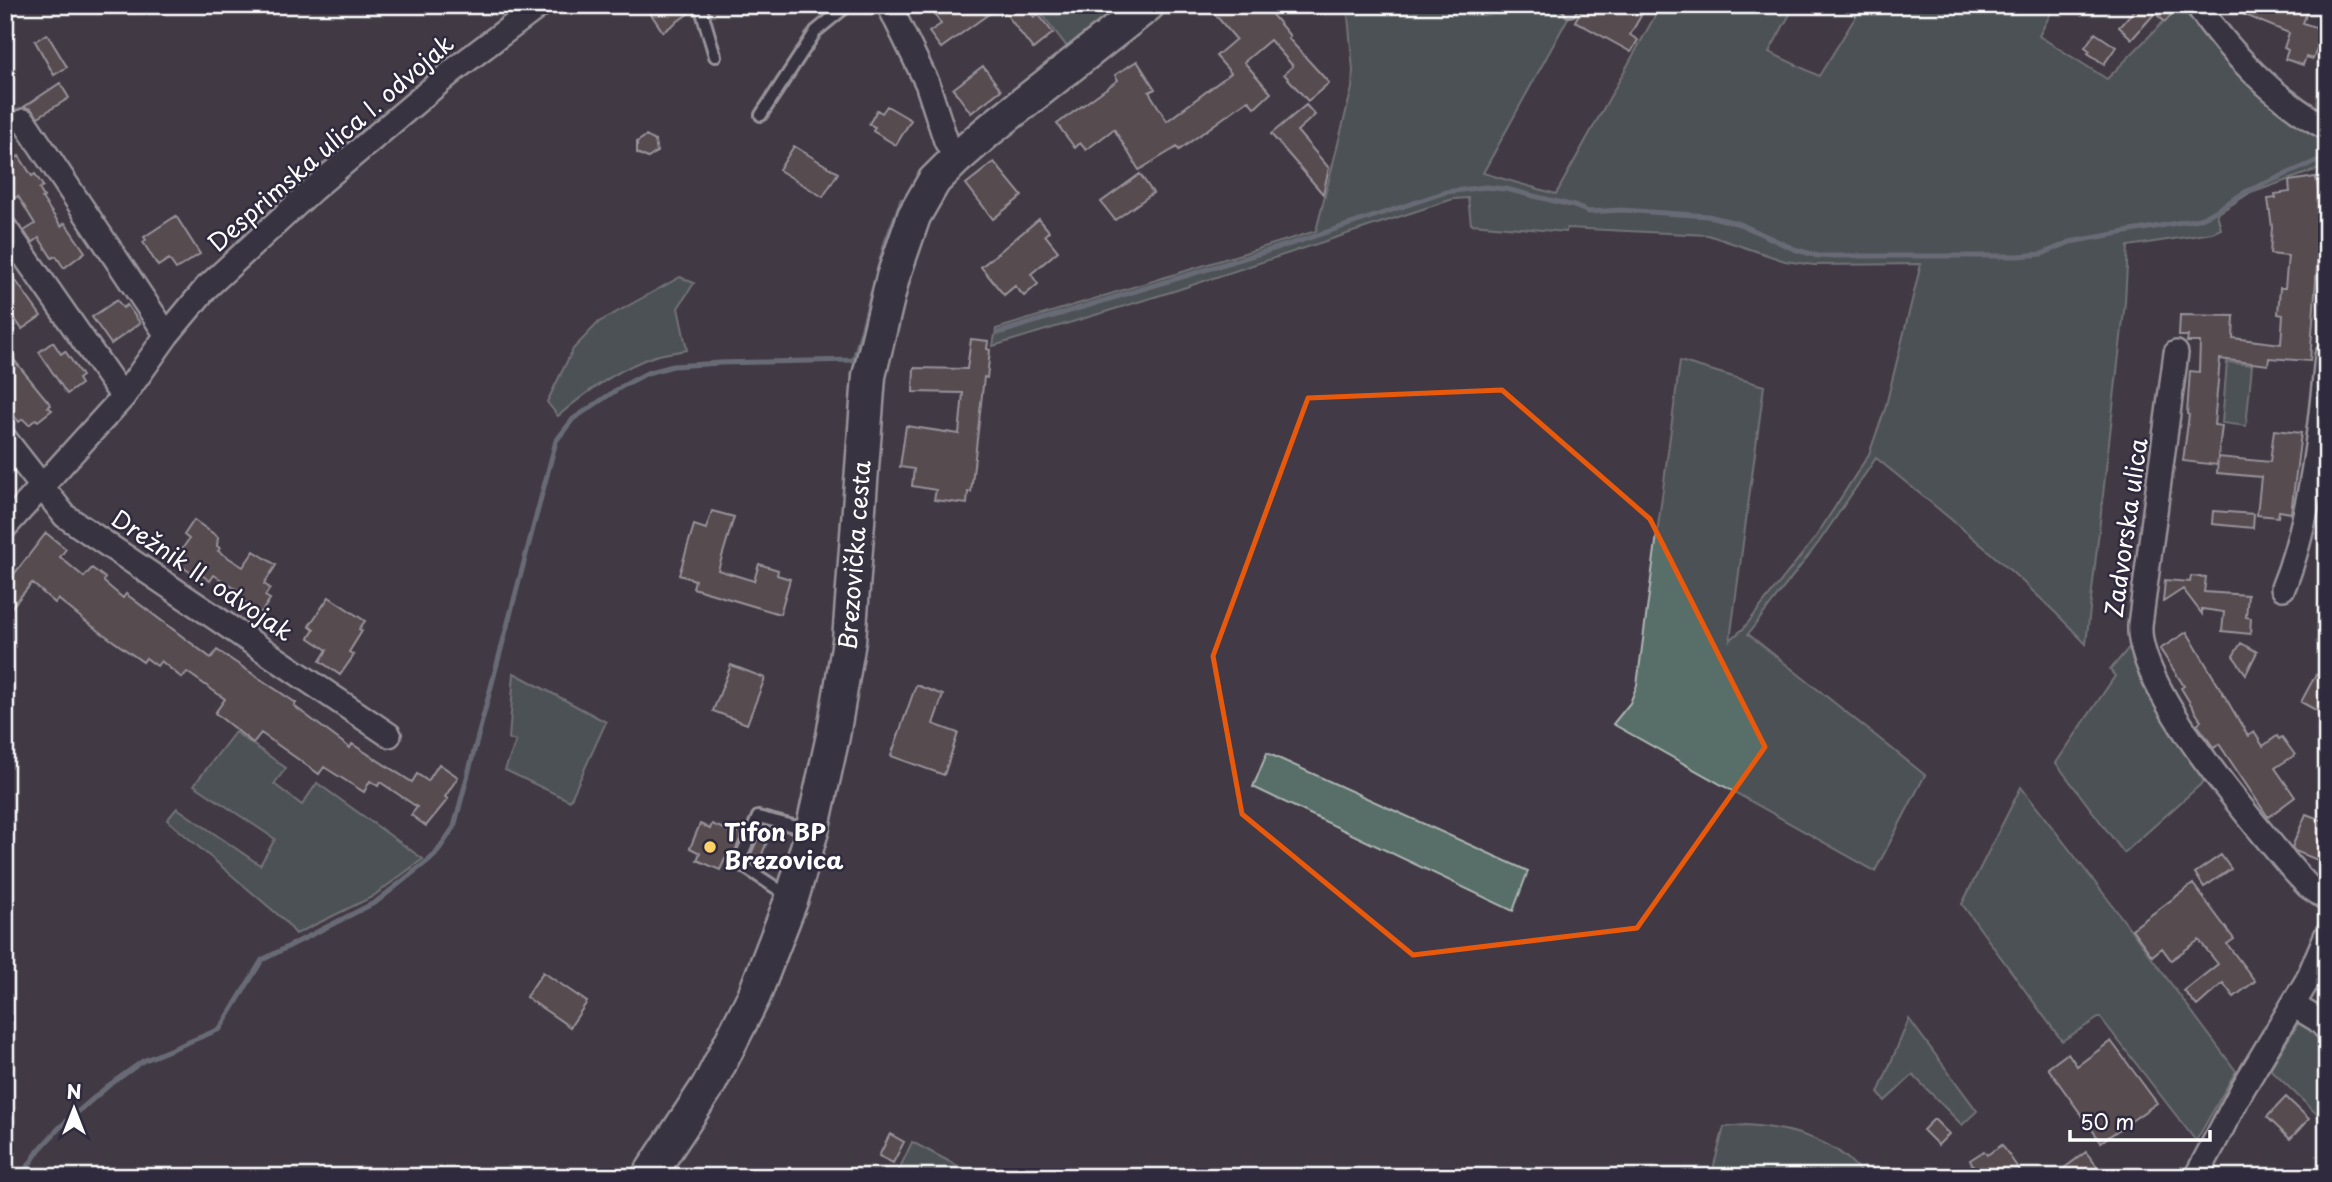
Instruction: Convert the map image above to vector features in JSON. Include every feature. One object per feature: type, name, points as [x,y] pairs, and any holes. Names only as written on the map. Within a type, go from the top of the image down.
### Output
[{"type":"main road","name":"Brezovička cesta","points":[[648,1177],[692,1112],[731,1045],[754,996],[792,898],[812,831],[833,736],[849,641],[869,376],[893,277],[914,216],[934,181],[956,159],[1148,5]]},
{"type":"street","name":"Desprimska ulica I. odvojak","points":[[5,527],[122,397],[167,335],[206,288],[312,190],[454,70],[540,5]]},
{"type":"street","points":[[889,5],[927,83],[946,141],[956,159]]},
{"type":"street","points":[[2197,5],[2216,32],[2250,69],[2290,103],[2327,128]]},
{"type":"street","points":[[24,121],[167,335]]},
{"type":"street","points":[[5,228],[122,397]]},
{"type":"street","name":"Zadvorska ulica","points":[[2176,353],[2140,625],[2141,648],[2149,669],[2211,768],[2294,871],[2308,886],[2327,899]]},
{"type":"street","points":[[2283,588],[2300,543],[2327,356]]},
{"type":"street","name":"Drežnik II. odvojak","points":[[5,439],[65,516],[389,735]]},
{"type":"street","points":[[2196,1177],[2243,1088],[2307,981],[2327,934]]},
{"type":"street","points":[[2293,1005],[2318,1020],[2327,1029]]},
{"type":"lane","points":[[700,5],[715,56]]},
{"type":"lane","points":[[761,115],[816,32],[848,5]]},
{"type":"lane","points":[[792,898],[743,866],[740,859],[758,817],[812,831]]},
{"type":"highlighted area","points":[[1502,390],[1650,519],[1765,747],[1637,928],[1413,955],[1242,814],[1213,656],[1308,398]]},
{"type":"green space","points":[[1035,5],[1123,5],[1068,48]]},
{"type":"green space","points":[[1347,5],[1564,5],[1561,10],[1568,18],[1483,173],[1556,194],[1661,5],[1795,5],[1769,52],[1819,76],[1863,5],[2055,5],[2039,36],[2107,79],[2180,5],[2187,5],[2324,136],[2327,166],[2248,194],[2217,214],[2221,229],[2212,233],[2128,246],[2125,302],[2086,644],[2010,570],[1876,458],[1819,542],[1748,634],[1925,775],[1875,871],[1613,724],[1630,703],[1637,685],[1680,361],[1764,386],[1730,640],[1743,629],[1815,538],[1869,454],[1885,409],[1921,264],[1814,265],[1785,261],[1708,235],[1567,228],[1566,232],[1471,224],[1468,198],[1453,199],[1174,291],[993,346],[996,329],[1316,231],[1352,88]]},
{"type":"green space","points":[[680,277],[694,283],[678,308],[687,350],[655,356],[629,367],[592,389],[558,416],[547,402],[573,349],[599,322]]},
{"type":"green space","points":[[2227,362],[2252,365],[2246,426],[2222,423]]},
{"type":"green space","points":[[2132,644],[2210,776],[2124,853],[2056,763],[2115,676],[2110,670]]},
{"type":"green space","points":[[514,673],[606,722],[570,801],[505,770],[516,741],[509,739]]},
{"type":"green space","points":[[235,732],[286,768],[274,784],[302,805],[317,783],[423,859],[372,897],[296,934],[283,919],[167,820],[177,808],[260,865],[275,839],[194,785]]},
{"type":"green space","points":[[1267,753],[1528,871],[1513,911],[1253,787]]},
{"type":"green space","points":[[2021,787],[2236,1071],[2196,1141],[2100,1017],[2062,1041],[1962,904]]},
{"type":"green space","points":[[2303,1016],[2327,1035],[2327,1124],[2270,1069]]},
{"type":"green space","points":[[1909,1019],[1977,1111],[1962,1125],[1913,1075],[1885,1101],[1878,1093]]},
{"type":"green space","points":[[1746,1125],[1779,1129],[1827,1145],[1841,1153],[1864,1177],[1711,1177],[1724,1127]]},
{"type":"green space","points":[[912,1142],[979,1177],[903,1177],[897,1174]]},
{"type":"building","points":[[658,5],[692,5],[693,10],[663,32],[649,11]]},
{"type":"building","points":[[949,5],[1025,5],[1034,17],[1038,14],[1053,33],[1033,49],[1000,6],[941,48],[929,32],[941,24],[935,15]]},
{"type":"building","points":[[1207,5],[1264,5],[1290,36],[1288,38],[1329,83],[1308,101],[1284,74],[1293,66],[1270,40],[1244,62],[1271,93],[1255,108],[1248,100],[1179,150],[1177,147],[1139,170],[1114,129],[1086,150],[1080,143],[1075,148],[1057,124],[1118,80],[1115,75],[1137,61],[1155,89],[1149,92],[1167,121],[1231,73],[1216,56],[1236,39]]},
{"type":"building","points":[[1584,5],[1647,5],[1630,35],[1638,40],[1631,52],[1575,21]]},
{"type":"building","points":[[2139,5],[2180,5],[2165,22],[2155,13],[2132,39],[2119,27]]},
{"type":"building","points":[[2221,5],[2310,5],[2303,23],[2324,30],[2313,59],[2306,57],[2303,65],[2285,59],[2288,50],[2284,48],[2289,33]]},
{"type":"building","points":[[2095,33],[2116,47],[2104,64],[2088,53],[2090,51],[2085,47]]},
{"type":"building","points":[[47,34],[67,67],[54,75],[35,41]]},
{"type":"building","points":[[983,66],[1001,90],[971,113],[953,89]]},
{"type":"building","points":[[60,83],[69,98],[38,117],[31,109],[24,107]]},
{"type":"building","points":[[1306,105],[1315,115],[1297,131],[1329,168],[1323,194],[1271,134]]},
{"type":"building","points":[[887,106],[911,120],[896,145],[873,131],[875,127],[869,124],[877,110],[882,113]]},
{"type":"building","points":[[646,136],[655,141],[657,152],[648,158],[637,153],[637,142]]},
{"type":"building","points":[[794,146],[838,173],[823,197],[779,170]]},
{"type":"building","points":[[19,156],[32,176],[35,174],[43,186],[39,189],[44,197],[42,198],[61,226],[65,223],[85,252],[64,268],[56,256],[52,258],[39,238],[32,243],[24,231],[35,224],[18,196],[13,199],[5,187],[5,165]]},
{"type":"building","points":[[994,162],[1022,196],[993,219],[966,184]]},
{"type":"building","points":[[1140,174],[1153,193],[1115,220],[1101,202]]},
{"type":"building","points":[[2316,177],[2321,212],[2310,361],[2269,358],[2268,365],[2220,359],[2214,425],[2222,426],[2217,465],[2183,461],[2189,415],[2190,371],[2199,372],[2200,342],[2187,342],[2188,336],[2179,336],[2180,315],[2234,316],[2233,338],[2281,344],[2283,315],[2278,314],[2280,288],[2285,288],[2288,256],[2270,254],[2272,227],[2268,199],[2276,198],[2275,194],[2290,192],[2289,181]]},
{"type":"building","points":[[176,216],[200,254],[176,269],[169,259],[158,266],[143,242],[146,240],[144,237]]},
{"type":"building","points":[[1039,219],[1049,231],[1045,235],[1058,251],[1031,274],[1038,284],[1024,296],[1015,286],[1004,295],[981,267]]},
{"type":"building","points":[[16,281],[41,316],[22,329],[5,305],[5,289]]},
{"type":"building","points":[[117,300],[123,308],[127,305],[140,323],[111,344],[92,317]]},
{"type":"building","points":[[971,339],[988,341],[987,349],[990,350],[987,378],[984,377],[971,492],[968,492],[967,504],[934,500],[936,490],[912,486],[914,469],[900,467],[906,426],[959,434],[963,393],[913,392],[914,368],[967,369]]},
{"type":"building","points":[[53,342],[61,354],[65,351],[82,376],[78,379],[81,384],[67,394],[39,352]]},
{"type":"building","points":[[5,349],[51,405],[48,407],[52,410],[29,425],[23,419],[19,422],[5,405]]},
{"type":"building","points":[[2274,430],[2301,433],[2291,513],[2279,511],[2278,517],[2257,515],[2261,477],[2217,473],[2218,457],[2270,462]]},
{"type":"building","points":[[712,511],[734,517],[718,570],[754,581],[759,564],[778,570],[777,575],[790,579],[780,614],[693,588],[695,580],[679,575],[694,525],[706,529]]},
{"type":"building","points":[[2213,511],[2254,514],[2253,528],[2212,524]]},
{"type":"building","points":[[194,520],[218,537],[218,551],[243,567],[254,551],[276,565],[264,584],[270,588],[265,596],[270,599],[261,613],[236,596],[239,591],[214,575],[210,581],[202,575],[200,579],[174,561],[189,539],[184,535]]},
{"type":"building","points":[[46,533],[66,549],[60,557],[84,577],[92,568],[123,598],[126,594],[211,658],[217,650],[296,703],[294,706],[350,748],[352,744],[412,782],[417,774],[428,781],[439,764],[458,777],[445,797],[448,799],[426,826],[411,815],[417,807],[380,782],[378,786],[370,781],[364,792],[324,767],[319,774],[261,733],[253,743],[215,713],[225,699],[187,672],[182,678],[161,661],[157,666],[146,658],[143,662],[58,599],[55,603],[32,583],[5,615],[5,573],[11,578]]},
{"type":"building","points":[[2191,576],[2206,577],[2204,592],[2248,595],[2246,617],[2251,618],[2250,634],[2222,631],[2224,612],[2202,609],[2202,614],[2183,589],[2163,602],[2165,580],[2190,582]]},
{"type":"building","points":[[329,597],[365,621],[349,652],[354,655],[340,675],[320,661],[327,650],[309,638],[314,630],[309,626]]},
{"type":"building","points":[[2187,632],[2248,736],[2254,732],[2263,746],[2277,736],[2279,739],[2282,737],[2295,755],[2275,768],[2295,797],[2268,817],[2219,744],[2214,748],[2197,724],[2201,721],[2181,688],[2184,686],[2160,649]]},
{"type":"building","points":[[2241,643],[2257,652],[2246,674],[2233,656]]},
{"type":"building","points":[[731,665],[765,678],[747,724],[713,711]]},
{"type":"building","points":[[2316,674],[2327,679],[2327,716],[2301,702]]},
{"type":"building","points":[[916,685],[943,695],[933,724],[958,733],[944,775],[891,756]]},
{"type":"building","points":[[2306,814],[2327,822],[2327,845],[2320,861],[2295,851],[2292,847]]},
{"type":"building","name":"Tifon BP Brezovica","points":[[700,824],[710,829],[712,824],[736,834],[738,829],[744,829],[732,859],[725,859],[720,870],[697,860],[700,853],[690,848]]},
{"type":"building","points":[[760,833],[767,842],[760,859],[749,859]]},
{"type":"building","points":[[2221,855],[2231,869],[2204,887],[2195,873]]},
{"type":"building","points":[[2193,884],[2234,939],[2227,944],[2255,981],[2234,997],[2223,983],[2197,1006],[2184,991],[2218,964],[2199,940],[2171,960],[2162,948],[2152,956],[2132,929]]},
{"type":"building","points":[[543,972],[587,1002],[570,1027],[526,997]]},
{"type":"building","points":[[2111,1041],[2157,1103],[2101,1142],[2048,1068],[2068,1053],[2077,1066]]},
{"type":"building","points":[[2286,1097],[2309,1119],[2290,1139],[2267,1117]]},
{"type":"building","points":[[1934,1119],[1949,1134],[1938,1145],[1923,1130]]},
{"type":"building","points":[[890,1134],[904,1142],[893,1163],[879,1156]]},
{"type":"building","points":[[2002,1145],[2024,1177],[1978,1177],[1970,1160],[1984,1151],[1987,1155]]},
{"type":"building","points":[[2086,1152],[2105,1177],[2052,1177]]},
{"type":"waterway","points":[[998,333],[1303,240],[1446,192],[1485,187],[1506,189],[1589,212],[1621,210],[1708,216],[1740,224],[1794,249],[1818,256],[2018,256],[2042,254],[2070,242],[2199,219],[2245,192],[2326,157]]},
{"type":"waterway","points":[[21,1177],[39,1150],[60,1127],[108,1086],[143,1061],[220,1029],[262,960],[376,902],[435,855],[454,827],[556,441],[573,419],[647,373],[673,366],[854,360],[886,242],[902,200]]},
{"type":"place","name":"Tifon BP Brezovica","points":[[710,847]]}]
